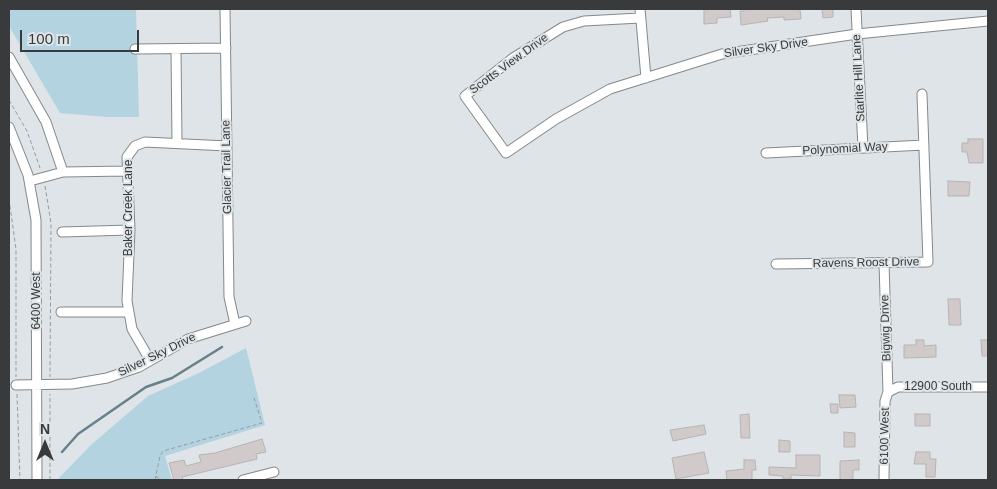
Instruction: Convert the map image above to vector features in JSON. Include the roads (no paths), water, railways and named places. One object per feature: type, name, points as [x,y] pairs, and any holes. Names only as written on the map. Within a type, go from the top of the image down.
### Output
[{"type":"street","name":"Glacier Trail Lane","points":[[226,9],[229,297],[235,324]]},
{"type":"street","name":"Starlite Hill Lane","points":[[856,9],[863,148]]},
{"type":"street","points":[[640,13],[646,78]]},
{"type":"street","name":"Scotts View Drive","points":[[506,153],[465,96],[513,58],[563,28],[584,21],[640,13]]},
{"type":"street","name":"Silver Sky Drive","points":[[506,153],[556,119],[610,89],[722,54],[857,34],[988,21]]},
{"type":"street","points":[[135,49],[226,48]]},
{"type":"street","points":[[176,49],[177,143]]},
{"type":"street","points":[[9,57],[46,122],[63,172]]},
{"type":"street","points":[[922,94],[924,145]]},
{"type":"street","name":"6400 West","points":[[9,127],[19,148],[30,181],[37,235],[37,480]]},
{"type":"street","name":"Baker Creek Lane","points":[[150,360],[132,329],[127,301],[130,230],[128,157],[135,146],[145,142],[227,146]]},
{"type":"street","name":"Polynomial Way","points":[[766,152],[924,145]]},
{"type":"street","name":"Ravens Roost Drive","points":[[776,264],[928,262],[924,145]]},
{"type":"street","points":[[30,181],[63,172],[127,171]]},
{"type":"street","points":[[62,232],[130,230]]},
{"type":"street","name":"Bigwig Drive","points":[[884,263],[888,392]]},
{"type":"street","points":[[61,312],[129,312]]},
{"type":"street","name":"Silver Sky Drive","points":[[16,385],[72,384],[100,380],[127,372],[188,339],[246,321]]},
{"type":"street","name":"12900 South","points":[[888,392],[898,387],[988,387]]},
{"type":"street","name":"6100 West","points":[[884,480],[885,401],[888,392]]},
{"type":"street","points":[[243,480],[274,472]]},
{"type":"waterway","points":[[62,452],[78,434],[146,387],[172,378],[222,347]]}]
